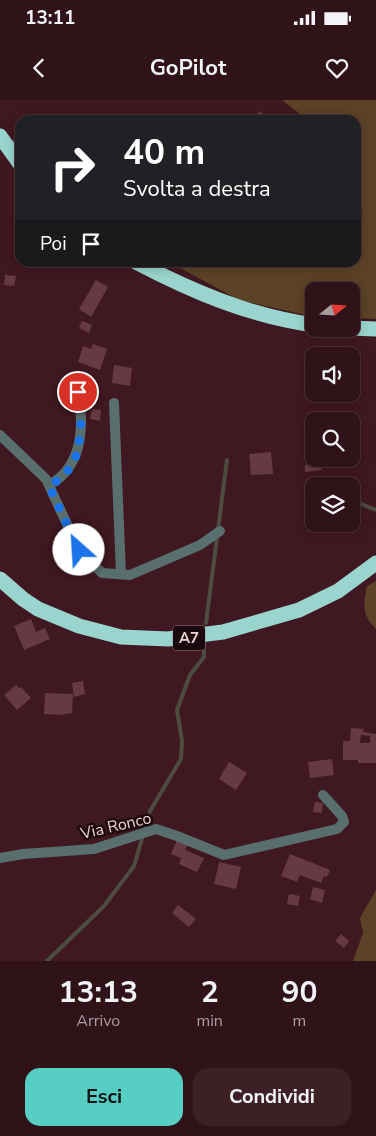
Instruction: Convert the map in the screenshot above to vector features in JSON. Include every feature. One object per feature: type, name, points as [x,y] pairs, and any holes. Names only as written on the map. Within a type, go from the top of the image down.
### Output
[{"type":"highway","points":[[0,136],[15,157]]},
{"type":"highway","points":[[146,267],[208,297],[243,310],[283,321],[305,324]]},
{"type":"highway","points":[[360,328],[376,329]]},
{"type":"highway","name":"A7","points":[[0,579],[38,609],[79,626],[121,637],[168,640],[223,632],[299,610],[332,595],[376,563]]},
{"type":"street","points":[[49,486],[66,473],[74,461],[81,423],[80,402],[75,381]]},
{"type":"street","points":[[114,404],[121,574]]},
{"type":"street","points":[[0,435],[46,479],[79,550],[102,573],[130,575],[200,545],[220,531]]},
{"type":"street","name":"Via Ronco","points":[[0,858],[94,849],[156,829],[224,854],[337,829],[344,822],[342,816],[322,795]]},
{"type":"shaded area","points":[[282,100],[376,100],[376,319],[360,318],[360,282],[305,282],[305,315],[239,300],[178,267],[361,267],[361,213],[363,210],[361,205],[361,115],[302,115]]},
{"type":"shaded area","points":[[376,581],[376,629],[368,619],[364,604],[367,586]]},
{"type":"shaded area","points":[[376,890],[376,961],[353,961],[363,933],[360,918]]},
{"type":"building","points":[[259,111],[265,115],[256,115]]},
{"type":"building","points":[[5,275],[16,276],[14,286],[4,285]]},
{"type":"building","points":[[96,280],[108,287],[91,317],[79,309]]},
{"type":"building","points":[[82,321],[92,325],[89,333],[79,328]]},
{"type":"building","points":[[93,344],[107,349],[100,370],[78,362],[83,346],[91,349]]},
{"type":"building","points":[[114,365],[132,368],[130,386],[112,383]]},
{"type":"building","points":[[92,409],[101,410],[100,421],[90,419]]},
{"type":"building","points":[[271,452],[273,474],[251,475],[249,454]]},
{"type":"building","points":[[305,467],[322,467],[322,470],[305,472]]},
{"type":"building","points":[[31,619],[36,632],[45,628],[50,639],[24,650],[14,626]]},
{"type":"building","points":[[83,681],[85,694],[74,697],[72,683]]},
{"type":"building","points":[[16,685],[19,688],[21,687],[31,698],[17,710],[4,695]]},
{"type":"building","points":[[45,693],[73,694],[72,713],[60,715],[44,714]]},
{"type":"building","points":[[351,728],[364,729],[363,732],[376,734],[376,763],[358,763],[358,760],[343,760],[343,741],[350,741]],"holes":[[[361,735],[370,736],[370,743],[358,743],[360,742]]]},
{"type":"building","points":[[332,759],[334,775],[310,778],[308,762]]},
{"type":"building","points":[[229,762],[247,773],[236,790],[219,779]]},
{"type":"building","points":[[315,802],[323,803],[322,813],[313,812]]},
{"type":"building","points":[[177,840],[188,845],[185,850],[204,858],[197,872],[179,864],[181,858],[171,854]]},
{"type":"building","points":[[290,854],[330,870],[327,877],[324,876],[321,883],[300,875],[297,882],[281,876]]},
{"type":"building","points":[[219,862],[241,867],[236,889],[214,884]]},
{"type":"building","points":[[313,887],[325,890],[322,903],[310,899]]},
{"type":"building","points":[[289,894],[300,896],[298,906],[287,904]]},
{"type":"building","points":[[178,905],[196,919],[189,927],[172,913]]},
{"type":"building","points":[[341,934],[349,941],[344,948],[335,941]]},
{"type":"waterway","points":[[10,143],[15,142]]},
{"type":"waterway","points":[[206,623],[227,460]]},
{"type":"waterway","points":[[360,503],[376,510]]},
{"type":"waterway","points":[[47,961],[104,906],[134,866],[150,811],[181,759],[182,741],[177,710],[190,675],[204,657],[204,649]]},
{"type":"route","points":[[78,392],[81,423],[74,461],[66,473],[49,486],[79,550]]}]
